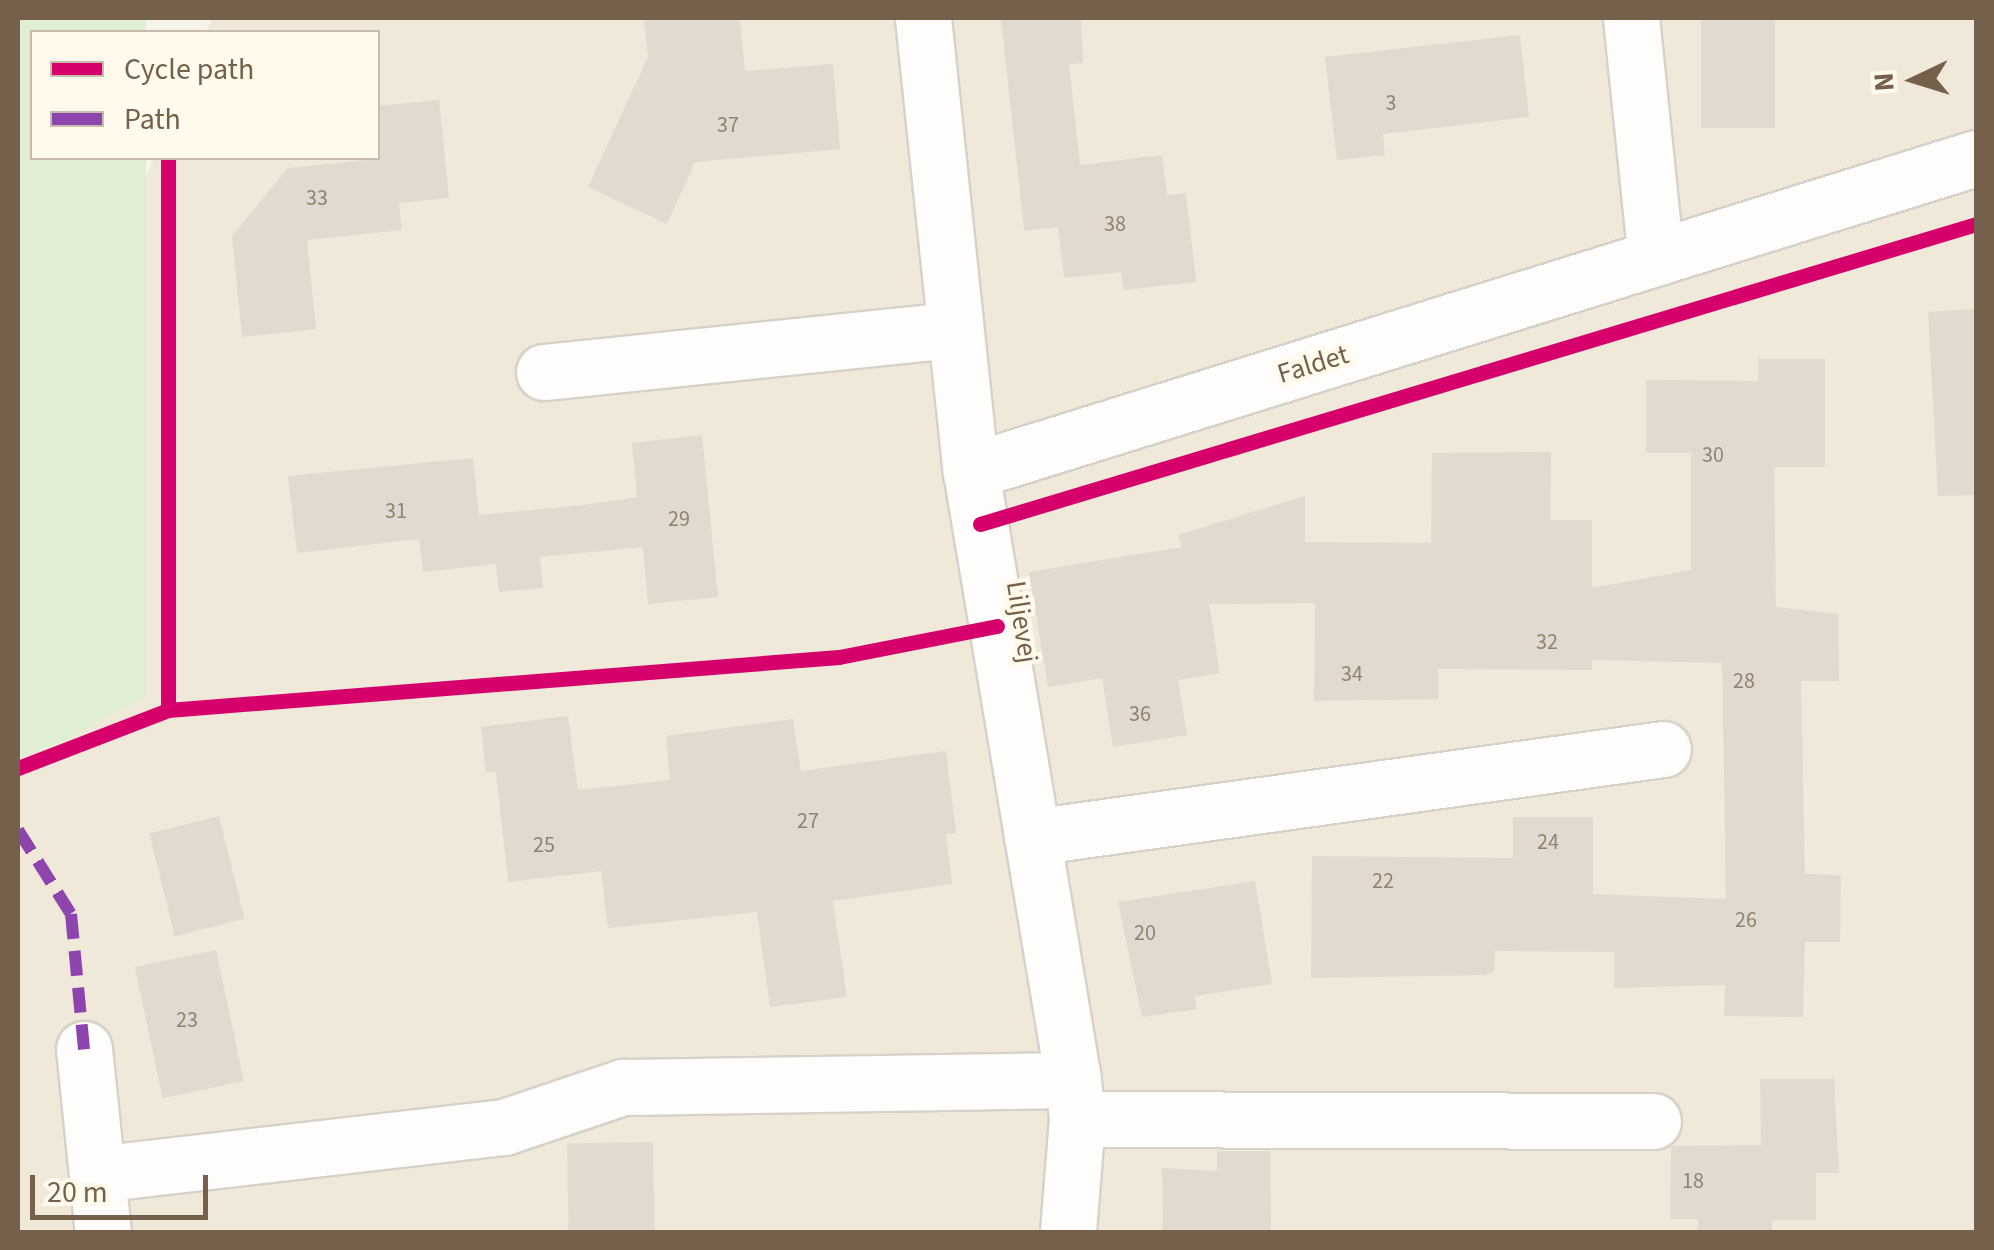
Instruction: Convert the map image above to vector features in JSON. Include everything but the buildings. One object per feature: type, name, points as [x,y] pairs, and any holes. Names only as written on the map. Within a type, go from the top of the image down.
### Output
[{"type":"street","name":"Liljevej","points":[[923,18],[952,330],[970,471],[1075,1100],[1068,1232]]},
{"type":"street","points":[[1631,18],[1656,258]]},
{"type":"street","name":"Faldet","points":[[970,471],[1976,158]]},
{"type":"street","points":[[544,372],[952,330]]},
{"type":"street","points":[[1032,838],[1663,749]]},
{"type":"street","points":[[84,1049],[104,1232]]},
{"type":"street","points":[[97,1174],[504,1126],[624,1087],[1653,1121]]},
{"type":"shaded area","points":[[213,18],[1976,18],[1976,1232],[18,1232],[18,757],[65,741],[146,695],[146,177],[153,160],[380,160],[380,30],[207,30]]},
{"type":"green space","points":[[18,18],[146,18],[146,30],[30,30],[30,160],[146,160],[146,696],[65,741],[18,757]]},
{"type":"marked path","points":[[18,830],[71,914],[84,1049]]},
{"type":"cycle path","points":[[168,160],[168,710]]},
{"type":"cycle path","points":[[980,524],[1976,224]]},
{"type":"cycle path","points":[[18,768],[168,710],[839,657],[997,626]]}]
